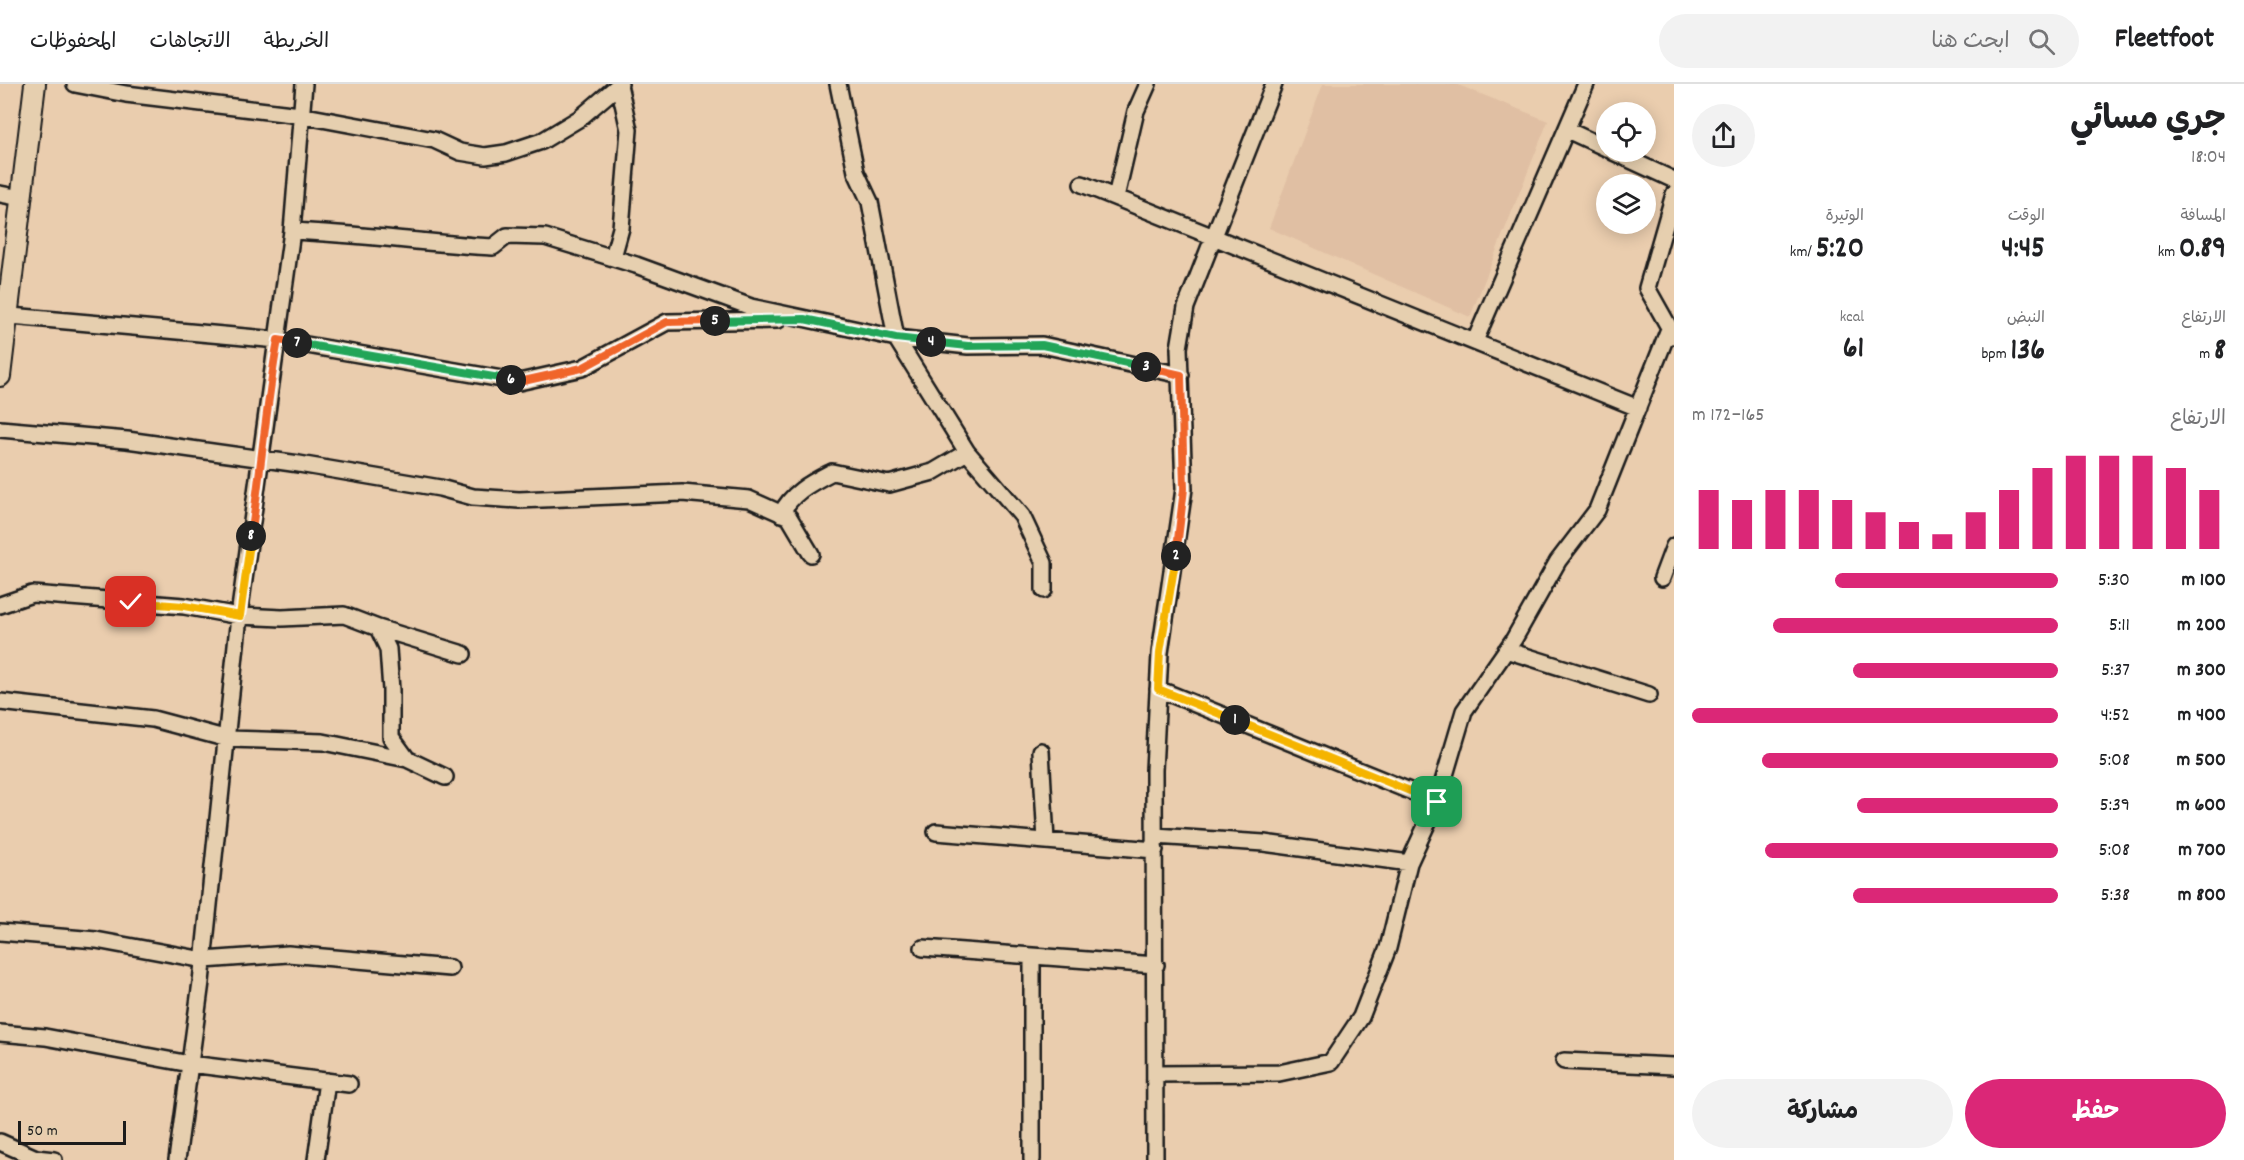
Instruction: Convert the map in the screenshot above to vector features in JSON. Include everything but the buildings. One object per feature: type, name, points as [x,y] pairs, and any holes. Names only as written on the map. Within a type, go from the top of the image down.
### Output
[{"type":"main road","points":[[0,376],[4,316],[35,84]]},
{"type":"street","points":[[75,84],[126,94],[300,115],[434,140],[460,152],[485,156],[506,153],[542,141],[580,118],[620,84]]},
{"type":"street","points":[[177,1160],[204,960],[240,616],[263,460],[267,402],[278,340],[292,231],[304,84]]},
{"type":"street","points":[[613,257],[621,228],[628,130],[620,84]]},
{"type":"street","points":[[838,84],[856,172],[870,202],[896,338],[967,452],[1022,516],[1044,563],[1044,590]]},
{"type":"street","points":[[1116,197],[1136,111],[1148,84]]},
{"type":"street","points":[[1155,1160],[1154,770],[1160,652],[1184,489],[1179,348],[1186,307],[1274,84]]},
{"type":"street","points":[[1476,341],[1586,84]]},
{"type":"street","points":[[1567,130],[1596,143]]},
{"type":"street","points":[[1635,162],[1674,180]]},
{"type":"street","points":[[1082,184],[1638,408]]},
{"type":"street","points":[[0,194],[21,198]]},
{"type":"street","points":[[1156,1074],[1279,1073],[1331,1062],[1361,1017],[1388,948],[1408,862],[1437,802],[1464,711],[1506,650],[1558,561],[1598,510],[1638,408],[1672,333],[1647,288],[1674,194]]},
{"type":"street","points":[[292,231],[368,234],[426,243],[493,247],[507,236],[545,237],[613,257],[751,308],[896,338],[968,346],[1042,345],[1181,375]]},
{"type":"street","points":[[4,316],[278,340],[519,382],[582,368],[667,322],[804,319]]},
{"type":"street","points":[[0,429],[127,440],[382,477],[440,488],[472,497],[519,500],[682,493],[749,499],[789,518],[811,554]]},
{"type":"street","points":[[781,514],[788,501],[807,485],[832,472],[889,484],[933,472],[967,452]]},
{"type":"street","points":[[1662,578],[1674,546]]},
{"type":"street","points":[[0,605],[32,594],[184,606],[240,616],[282,618],[344,615],[463,654]]},
{"type":"street","points":[[378,628],[388,649],[391,690],[390,738],[407,759]]},
{"type":"street","points":[[1506,650],[1649,695]]},
{"type":"street","points":[[1158,689],[1437,802]]},
{"type":"street","points":[[0,702],[153,719],[228,740],[323,742],[407,759],[445,777]]},
{"type":"street","points":[[1041,752],[1046,841]]},
{"type":"street","points":[[936,832],[1046,841],[1264,843],[1408,862]]},
{"type":"street","points":[[0,932],[96,940],[204,960],[288,954],[450,968]]},
{"type":"street","points":[[923,948],[1156,965]]},
{"type":"street","points":[[1032,956],[1032,1160]]},
{"type":"street","points":[[0,1033],[45,1037],[190,1064],[349,1084]]},
{"type":"street","points":[[1564,1061],[1674,1066]]},
{"type":"street","points":[[316,1160],[327,1081]]},
{"type":"street","points":[[0,1142],[36,1158],[54,1160]]},
{"type":"shaded area","points":[[1323,84],[1456,84],[1548,121],[1470,317],[1269,228]]},
{"type":"route","points":[[131,602],[184,606],[240,616],[263,460],[267,402],[278,340],[519,382],[582,368],[667,322],[804,319],[896,338],[968,346],[1042,345],[1181,375],[1184,489],[1160,652],[1158,689],[1437,802]]}]
